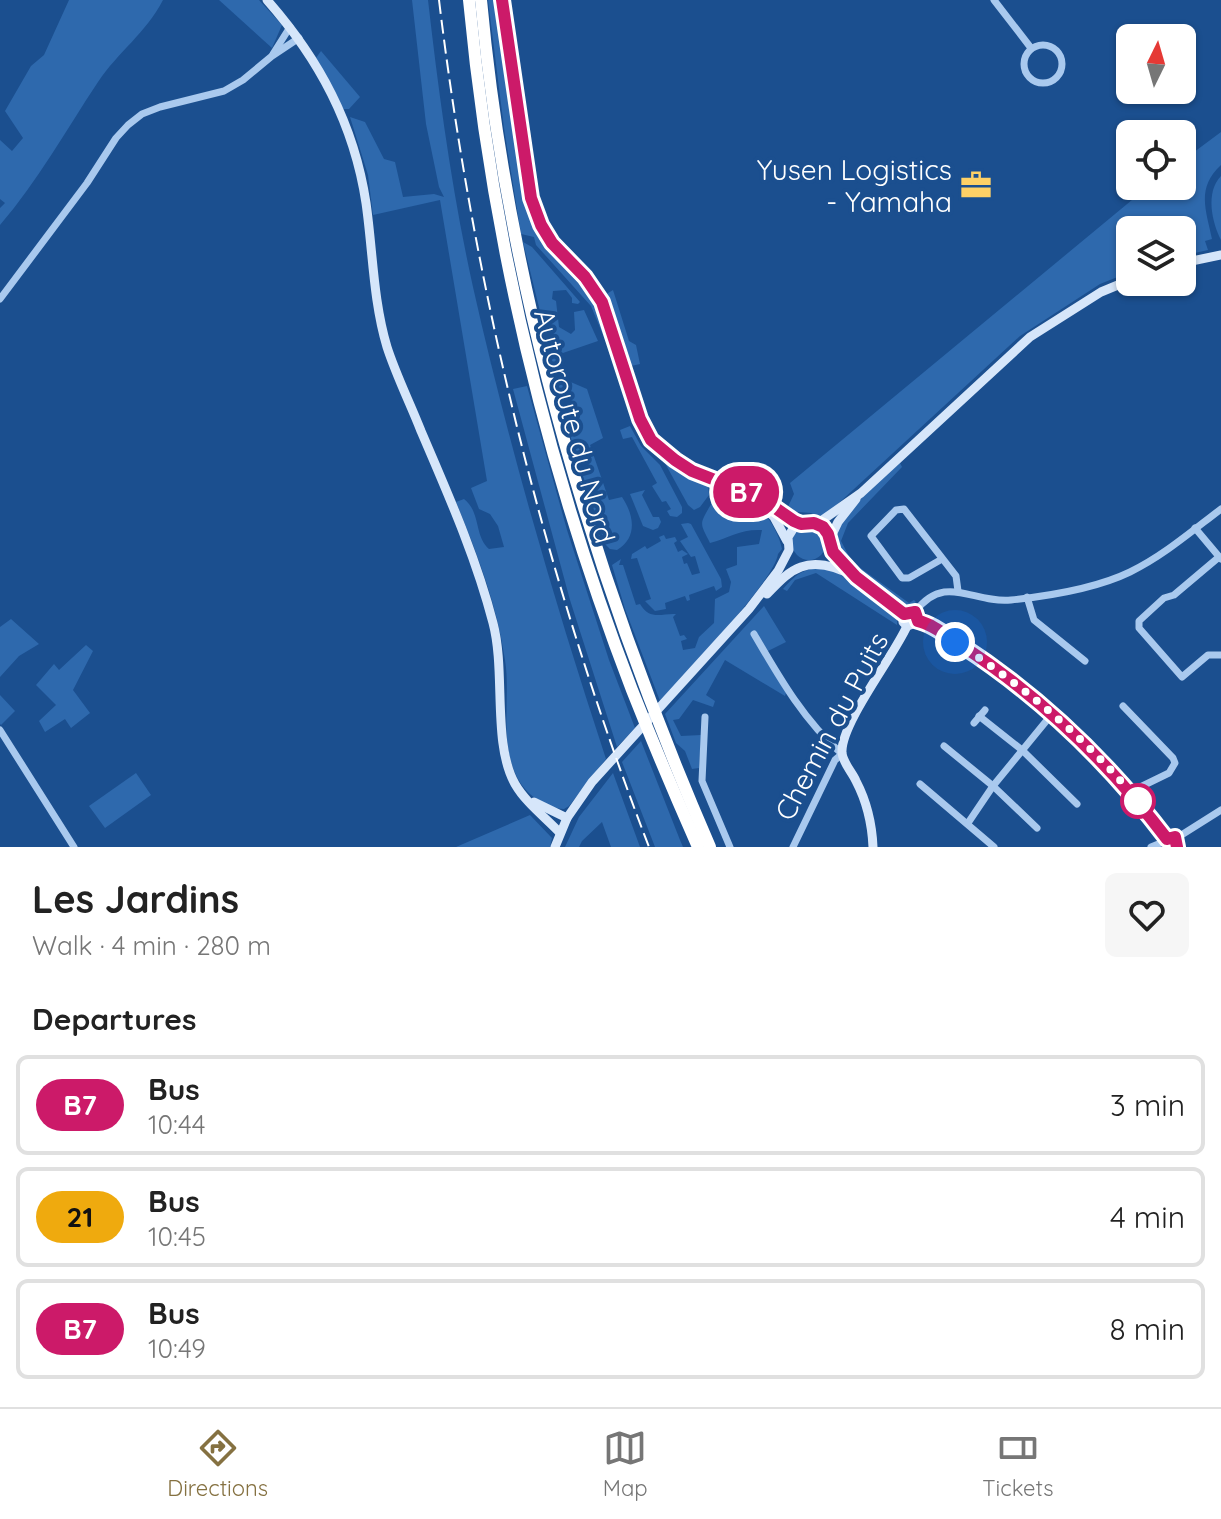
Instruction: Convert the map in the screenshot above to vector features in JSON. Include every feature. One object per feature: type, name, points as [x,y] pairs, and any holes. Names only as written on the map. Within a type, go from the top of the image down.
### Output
[{"type":"highway","name":"Autoroute du Nord","points":[[469,0],[498,208],[542,412],[607,621],[637,703],[698,847]]},
{"type":"highway","name":"Autoroute du Nord","points":[[481,0],[507,196],[533,322],[563,443],[630,649],[711,847]]},
{"type":"street","points":[[267,0],[299,38],[335,98],[353,146],[366,205],[379,316],[394,367],[467,538],[482,584],[499,653],[505,752],[513,780],[523,795],[560,833]]},
{"type":"street","points":[[502,0],[529,190],[541,225],[559,252],[585,277],[602,302],[640,419],[651,440],[692,471],[770,503],[801,524]]},
{"type":"street","points":[[994,0],[1031,48]]},
{"type":"street","points":[[272,56],[290,27]]},
{"type":"street","points":[[0,299],[128,125],[142,114],[160,107],[224,91],[299,38]]},
{"type":"street","points":[[1048,45],[1058,51],[1063,63],[1060,75],[1042,84],[1027,76],[1024,60],[1031,48],[1048,45]]},
{"type":"street","points":[[1196,260],[1221,255]]},
{"type":"street","points":[[555,847],[567,818],[604,769],[749,609],[784,564],[793,529],[829,516],[861,493],[1030,337],[1116,286]]},
{"type":"street","points":[[749,609],[786,575],[826,556],[838,522],[861,493]]},
{"type":"street","points":[[750,494],[774,517],[797,560],[825,564],[856,577],[987,663],[1052,714],[1130,792],[1177,847]]},
{"type":"street","points":[[942,559],[909,578],[902,578],[871,536],[896,510],[904,509],[958,580],[958,591],[995,600],[1027,597],[1115,579],[1148,562],[1221,509]]},
{"type":"street","points":[[814,523],[826,530],[833,552],[856,577]]},
{"type":"street","points":[[1195,528],[1220,558],[1139,621],[1139,628],[1182,677],[1208,655],[1221,655]]},
{"type":"street","name":"Chemin du Puits","points":[[793,847],[835,760],[842,754],[847,735],[863,702],[907,626],[903,622],[928,597],[958,591]]},
{"type":"street","points":[[1027,597],[1031,617],[1085,661]]},
{"type":"street","points":[[754,634],[787,690],[842,754],[867,808],[873,847]]},
{"type":"street","points":[[1123,706],[1175,763],[1169,773],[1130,792]]},
{"type":"street","points":[[968,823],[993,786],[1052,714]]},
{"type":"street","points":[[979,716],[1022,750],[1077,804]]},
{"type":"street","points":[[705,717],[702,781],[730,847]]},
{"type":"street","points":[[0,730],[74,847]]},
{"type":"street","points":[[944,746],[993,786],[1037,828]]},
{"type":"street","points":[[920,784],[994,847]]},
{"type":"street","points":[[523,795],[567,818]]},
{"type":"street","points":[[1151,847],[1221,810]]},
{"type":"shaded area","points":[[69,0],[163,0],[148,23],[98,82],[39,173],[0,225],[0,208],[5,203],[0,199],[0,140],[12,151],[23,138],[5,111],[31,66],[44,55]]},
{"type":"shaded area","points":[[219,0],[259,0],[282,25],[272,48]]},
{"type":"shaded area","points":[[412,0],[428,0],[452,180],[487,347],[534,525],[606,759],[564,809],[542,803],[529,793],[511,762],[506,674],[497,619],[456,502],[464,499],[469,504],[481,538],[489,549],[504,547],[498,526],[490,514],[479,509],[471,488],[487,481],[440,200],[373,215],[368,175],[350,117],[365,122],[384,159],[395,162],[403,197],[434,194],[444,197],[439,187],[426,124]]},
{"type":"shaded area","points":[[488,0],[496,0],[521,167],[538,225],[554,251],[597,300],[613,290],[629,341],[636,345],[640,364],[622,368],[638,420],[671,463],[708,485],[709,495],[694,510],[688,505],[666,465],[637,430],[620,376],[591,306],[536,245],[534,237],[521,234]]},
{"type":"shaded area","points":[[321,51],[360,97],[349,109],[343,109],[316,58]]},
{"type":"shaded area","points":[[1221,132],[1221,165],[1208,182],[1205,200],[1212,239],[1205,241],[1208,250],[1196,253],[1196,216],[1116,216],[1116,278],[1100,284],[1020,336],[828,513],[820,518],[811,513],[786,511],[794,494],[790,483],[1132,200],[1196,200],[1196,151]]},
{"type":"shaded area","points":[[1221,176],[1221,240],[1213,216],[1212,199]]},
{"type":"shaded area","points":[[523,242],[532,247],[580,302],[572,303],[566,290],[553,291],[559,327],[571,334],[575,330],[574,312],[584,310],[598,341],[560,354],[562,362],[557,364],[558,367],[562,366],[566,380],[587,389],[603,438],[590,445],[609,500],[622,497],[629,511],[631,532],[624,545],[617,550],[605,544],[572,442]]},
{"type":"shaded area","points":[[527,386],[567,530],[609,660],[635,728],[617,747],[570,600],[513,389]]},
{"type":"shaded area","points":[[630,426],[641,446],[660,465],[682,507],[682,513],[677,517],[670,516],[667,511],[671,509],[666,501],[662,502],[652,486],[657,483],[632,437],[623,439],[620,430]]},
{"type":"shaded area","points":[[900,463],[902,467],[848,523],[841,541],[852,562],[909,603],[916,602],[909,607],[865,580],[842,557],[834,544],[835,534],[849,511]]},
{"type":"shaded area","points":[[722,489],[743,495],[761,510],[775,529],[782,549],[745,606],[660,701],[612,565],[621,559],[619,565],[623,565],[636,605],[640,604],[648,613],[656,615],[676,614],[673,617],[680,636],[684,635],[687,639],[681,641],[683,650],[695,648],[699,637],[714,623],[715,599],[729,592],[731,582],[726,569],[737,565],[737,547],[759,544],[762,530],[741,532],[710,543],[703,521],[716,494]]},
{"type":"shaded area","points":[[645,490],[642,495],[653,517],[659,517],[661,522],[653,530],[643,526],[630,494]]},
{"type":"shaded area","points":[[688,523],[721,579],[722,587],[716,591],[714,586],[689,595],[690,600],[687,601],[685,596],[665,603],[666,609],[655,611],[645,601],[651,599],[637,558],[631,559],[632,554],[661,541],[659,537],[664,535],[666,539],[675,537],[678,552],[682,550],[688,554],[682,557],[684,564],[687,563],[692,575],[700,573],[695,556],[691,557],[680,541],[688,537],[681,524]]},
{"type":"shaded area","points":[[809,526],[821,531],[826,543],[821,555],[809,560],[797,555],[792,543],[797,531]]},
{"type":"shaded area","points":[[827,566],[891,608],[897,614],[897,625],[816,573],[795,580],[787,591],[783,589],[802,572]]},
{"type":"shaded area","points":[[764,606],[786,642],[762,654],[785,696],[725,660],[706,695],[715,701],[713,707],[693,700],[679,719],[673,720],[681,736],[701,735],[699,768],[692,769],[685,751],[676,743],[665,714]]},
{"type":"shaded area","points":[[11,619],[39,644],[19,656],[0,677],[0,627]]},
{"type":"shaded area","points":[[86,645],[93,651],[73,690],[90,713],[71,728],[65,719],[45,732],[39,721],[56,705],[36,685],[54,664],[59,670]]},
{"type":"shaded area","points":[[0,695],[15,711],[1,725],[0,724]]},
{"type":"shaded area","points":[[641,741],[683,847],[655,847],[622,762]]},
{"type":"shaded area","points":[[136,773],[151,795],[105,828],[89,806]]},
{"type":"shaded area","points":[[613,773],[640,847],[611,847],[602,822],[579,847],[565,847],[579,817]]},
{"type":"shaded area","points":[[530,815],[552,838],[550,847],[456,847]]},
{"type":"railway","points":[[439,0],[472,216],[518,430],[577,640],[649,847]]},
{"type":"bus line","name":"B7","points":[[502,0],[531,198],[552,243],[585,277],[608,314],[632,396],[651,440],[692,471],[761,498],[801,524],[814,523],[823,527],[833,552],[856,577],[904,614],[915,612],[918,621],[1013,681],[1089,749],[1133,794],[1167,839],[1175,837],[1177,847]]},
{"type":"place","name":"Yusen Logistics - Yamaha","points":[[976,185]]},
{"type":"route","points":[[955,642],[1013,681],[1052,714],[1138,801]]}]
